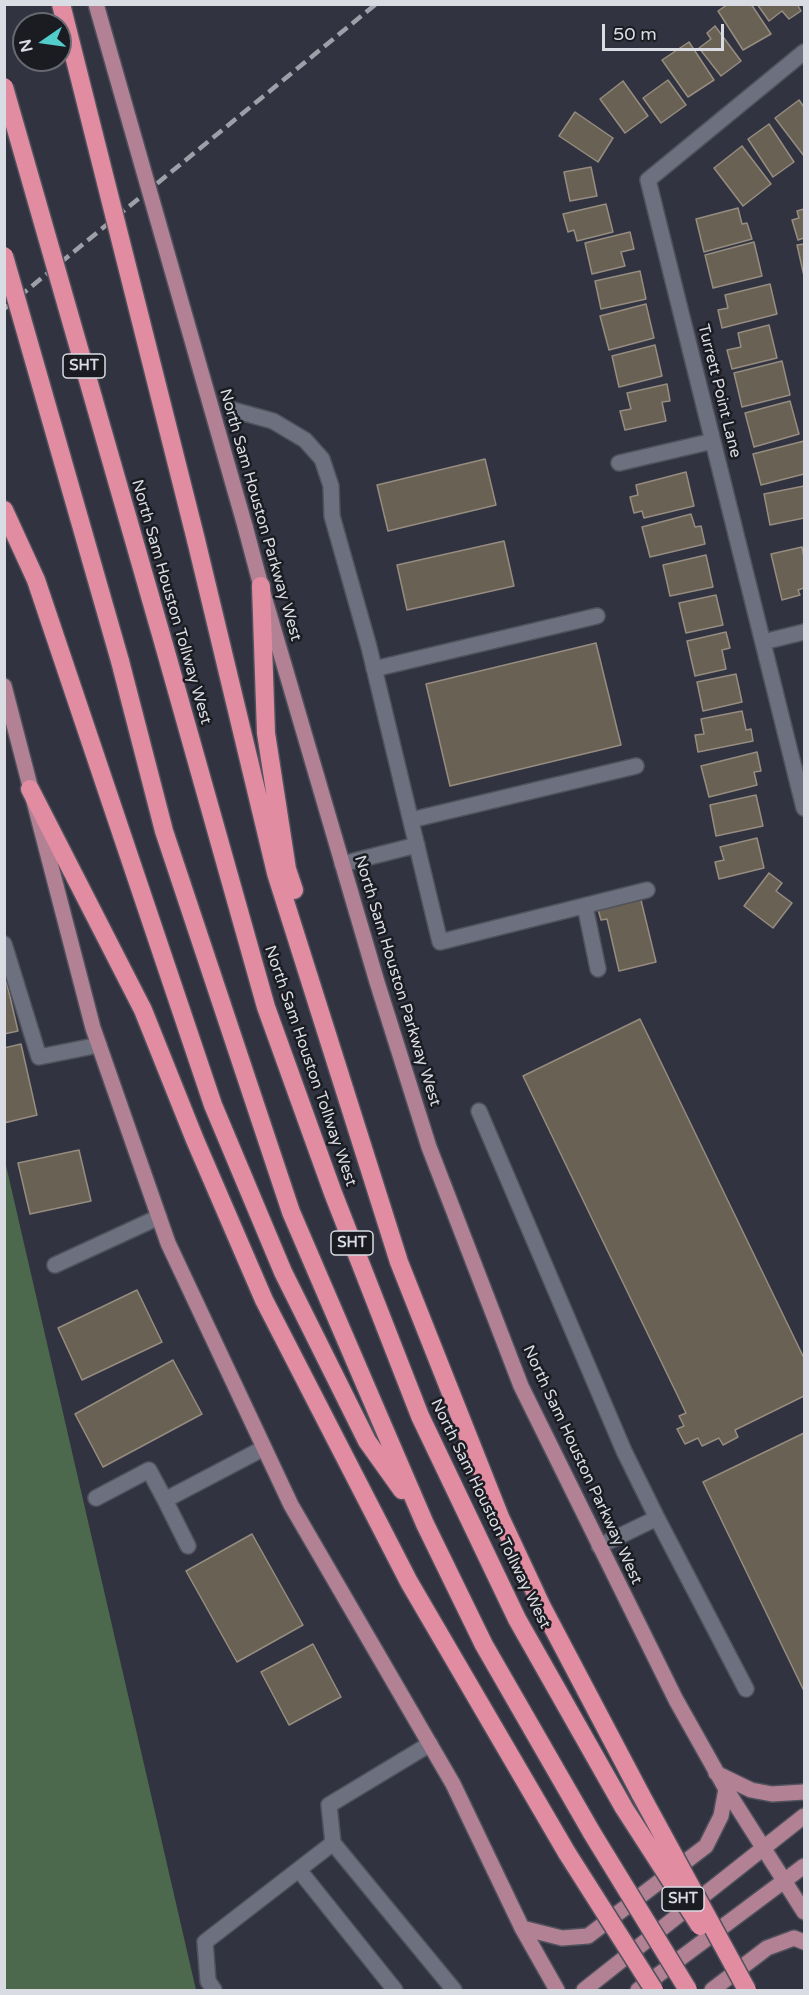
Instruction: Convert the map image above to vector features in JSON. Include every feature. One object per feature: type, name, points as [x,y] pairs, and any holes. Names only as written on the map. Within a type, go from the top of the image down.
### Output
[{"type":"highway","points":[[61,4],[196,540],[276,873],[399,1262],[500,1517],[542,1607],[747,1990]]},
{"type":"highway","name":"North Sam Houston Tollway West","points":[[4,87],[266,1007],[333,1193],[420,1416],[518,1619],[624,1808],[741,1990]]},
{"type":"highway","name":"SHT","points":[[4,256],[120,661],[164,831],[291,1212],[425,1524],[484,1645],[592,1833],[688,1990]]},
{"type":"highway","points":[[4,510],[36,580],[213,1105],[283,1272],[368,1441],[425,1524]]},
{"type":"highway","points":[[261,586],[266,733],[287,869],[458,1410]]},
{"type":"highway","points":[[30,789],[143,1010],[195,1140],[264,1299],[409,1582],[567,1854],[654,1990]]},
{"type":"main road","name":"North Sam Houston Parkway West","points":[[96,4],[261,586],[342,864],[429,1147],[521,1386],[599,1546],[676,1700],[716,1773],[804,1912]]},
{"type":"main road","points":[[4,686],[99,1045],[168,1243],[291,1505],[453,1784],[522,1928],[557,1990]]},
{"type":"main road","points":[[716,1773],[751,1790],[789,1794],[804,1792]]},
{"type":"main road","points":[[522,1928],[562,1938],[588,1936],[706,1846],[721,1816],[726,1790]]},
{"type":"main road","points":[[584,1990],[804,1816]]},
{"type":"main road","points":[[638,1990],[804,1866]]},
{"type":"main road","points":[[712,1990],[766,1948],[794,1938],[804,1942]]},
{"type":"street","name":"Turrett Point Lane","points":[[804,52],[648,180],[804,808]]},
{"type":"street","points":[[233,410],[273,421],[305,440],[322,459],[331,486],[332,516],[374,669],[440,942],[647,890]]},
{"type":"street","points":[[619,463],[713,441]]},
{"type":"street","points":[[374,669],[597,616]]},
{"type":"street","points":[[763,642],[804,632]]},
{"type":"street","points":[[411,820],[636,766]]},
{"type":"street","points":[[342,864],[417,845]]},
{"type":"street","points":[[585,906],[598,969]]},
{"type":"street","points":[[4,944],[39,1057],[99,1045]]},
{"type":"street","points":[[479,1111],[624,1451],[746,1689]]},
{"type":"street","points":[[55,1265],[159,1217]]},
{"type":"street","points":[[165,1500],[264,1448]]},
{"type":"street","points":[[96,1498],[149,1470],[188,1546]]},
{"type":"street","points":[[599,1546],[657,1518]]},
{"type":"street","points":[[430,1744],[329,1805],[333,1843],[453,1990]]},
{"type":"street","points":[[214,1990],[208,1982],[205,1942],[333,1843]]},
{"type":"street","points":[[298,1870],[395,1990]]},
{"type":"green space","points":[[5,1161],[196,1990],[5,1990]]},
{"type":"building","points":[[728,4],[751,4],[771,34],[743,50],[718,11]]},
{"type":"building","points":[[757,4],[797,4],[801,11],[789,19],[782,11],[769,21]]},
{"type":"building","points":[[715,26],[741,61],[721,76],[699,48],[711,39],[707,33]]},
{"type":"building","points":[[689,42],[714,80],[688,97],[662,60]]},
{"type":"building","points":[[668,80],[686,105],[661,123],[643,98]]},
{"type":"building","points":[[623,81],[648,116],[625,133],[600,99]]},
{"type":"building","points":[[799,100],[804,107],[804,156],[775,118]]},
{"type":"building","points":[[575,112],[613,138],[598,162],[559,136]]},
{"type":"building","points":[[769,124],[794,162],[773,177],[748,139]]},
{"type":"building","points":[[742,146],[771,184],[743,206],[714,168]]},
{"type":"building","points":[[591,167],[597,196],[570,201],[564,172]]},
{"type":"building","points":[[606,204],[613,232],[577,241],[574,230],[568,232],[563,214]]},
{"type":"building","points":[[738,208],[742,224],[747,223],[752,239],[704,252],[696,219]]},
{"type":"building","points":[[804,209],[804,238],[798,240],[792,220],[799,218],[797,211]]},
{"type":"building","points":[[630,232],[634,249],[621,252],[625,266],[592,274],[585,243]]},
{"type":"building","points":[[754,242],[762,276],[713,288],[705,255]]},
{"type":"building","points":[[804,244],[804,276],[797,245]]},
{"type":"building","points":[[640,271],[646,299],[601,309],[595,281]]},
{"type":"building","points":[[770,284],[777,314],[722,328],[718,310],[728,308],[725,295]]},
{"type":"building","points":[[646,304],[654,338],[609,350],[600,316]]},
{"type":"building","points":[[769,325],[777,358],[732,369],[727,350],[741,347],[738,333]]},
{"type":"building","points":[[655,345],[662,376],[619,387],[612,356]]},
{"type":"building","points":[[782,361],[790,395],[742,407],[734,373]]},
{"type":"building","points":[[667,384],[670,401],[662,402],[666,421],[625,430],[620,411],[631,409],[627,393]]},
{"type":"building","points":[[790,401],[799,434],[754,447],[745,413]]},
{"type":"building","points":[[804,441],[804,474],[761,485],[753,454]]},
{"type":"building","points":[[485,459],[496,505],[388,531],[377,485]]},
{"type":"building","points":[[686,472],[694,506],[644,518],[642,511],[634,513],[630,497],[638,495],[636,485]]},
{"type":"building","points":[[804,486],[804,518],[770,525],[764,494]]},
{"type":"building","points":[[691,514],[695,527],[701,526],[705,544],[650,557],[642,527]]},
{"type":"building","points":[[504,541],[514,586],[407,610],[397,565]]},
{"type":"building","points":[[802,547],[804,588],[798,590],[800,595],[782,600],[771,554]]},
{"type":"building","points":[[706,555],[713,587],[670,596],[663,565]]},
{"type":"building","points":[[716,595],[723,625],[686,633],[679,603]]},
{"type":"building","points":[[726,632],[730,648],[722,650],[726,669],[695,676],[687,641]]},
{"type":"building","points":[[596,643],[621,745],[450,786],[426,684]]},
{"type":"building","points":[[736,674],[742,702],[703,711],[697,682]]},
{"type":"building","points":[[742,711],[746,730],[751,729],[753,741],[698,752],[695,735],[704,734],[701,719]]},
{"type":"building","points":[[757,752],[761,771],[754,772],[757,785],[709,797],[701,766]]},
{"type":"building","points":[[756,795],[763,826],[716,836],[710,805]]},
{"type":"building","points":[[757,838],[764,868],[719,879],[715,862],[724,860],[720,847]]},
{"type":"building","points":[[769,873],[782,883],[776,891],[792,903],[773,928],[744,906]]},
{"type":"building","points":[[640,896],[656,962],[619,971],[607,919],[601,920],[597,906]]},
{"type":"building","points":[[4,971],[18,1031],[4,1034]]},
{"type":"building","points":[[640,1019],[804,1358],[804,1396],[735,1430],[738,1437],[723,1445],[719,1438],[702,1446],[698,1438],[685,1444],[677,1429],[684,1426],[679,1416],[686,1413],[523,1076]]},
{"type":"building","points":[[21,1044],[37,1115],[4,1123],[4,1048]]},
{"type":"building","points":[[79,1150],[91,1201],[30,1214],[18,1163]]},
{"type":"building","points":[[137,1290],[162,1342],[82,1380],[58,1328]]},
{"type":"building","points":[[173,1360],[202,1414],[103,1467],[75,1414]]},
{"type":"building","points":[[804,1433],[804,1691],[703,1482]]},
{"type":"building","points":[[252,1534],[303,1625],[237,1662],[186,1571]]},
{"type":"building","points":[[313,1644],[341,1697],[289,1725],[261,1672]]},
{"type":"railway","points":[[4,309],[376,4]]}]
